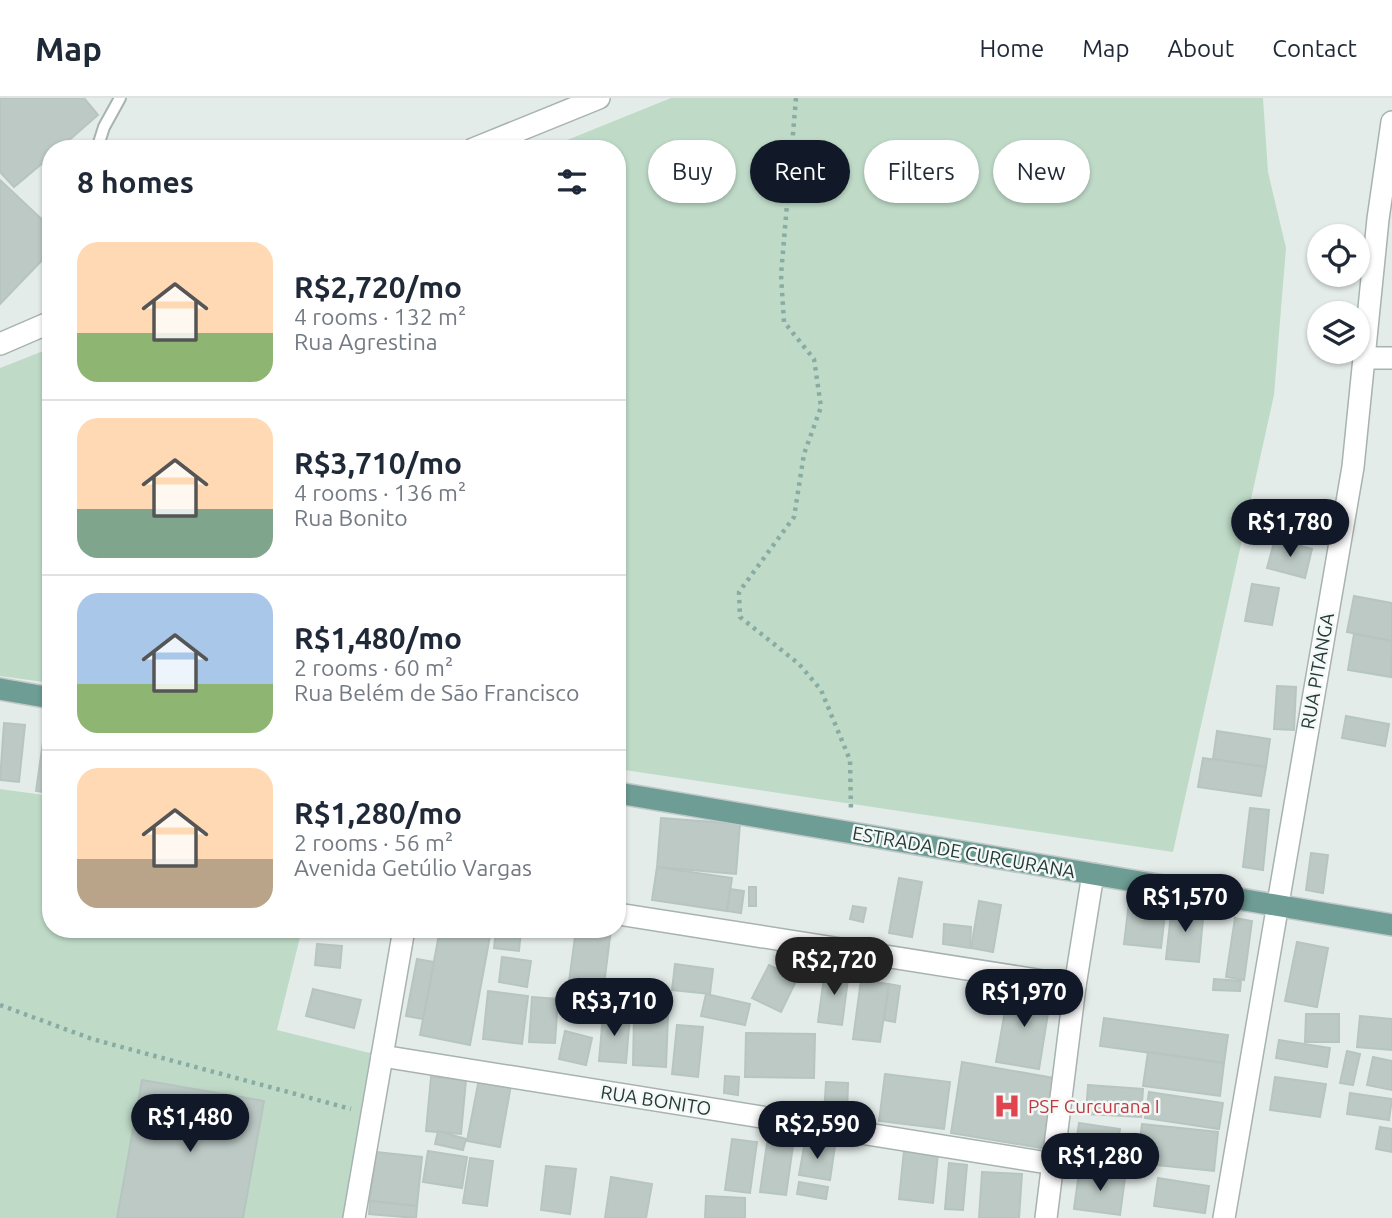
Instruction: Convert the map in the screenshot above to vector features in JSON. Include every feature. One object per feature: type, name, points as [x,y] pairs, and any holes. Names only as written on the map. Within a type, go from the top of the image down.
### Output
[{"type":"main road","points":[[0,689],[42,696]]},
{"type":"main road","name":"ESTRADA DE CURCURANA","points":[[626,794],[1392,925]]},
{"type":"street","points":[[496,140],[599,98]]},
{"type":"street","name":"RUA PITANGA","points":[[1370,301],[1392,121]]},
{"type":"street","points":[[0,344],[42,326]]},
{"type":"street","points":[[1370,358],[1392,358]]},
{"type":"street","name":"RUA PITANGA","points":[[1224,1218],[1353,467],[1363,364]]},
{"type":"street","points":[[1046,1218],[1075,986],[1093,874]]},
{"type":"street","points":[[626,915],[1075,986]]},
{"type":"street","points":[[354,1218],[402,938]]},
{"type":"street","name":"RUA BONITO","points":[[382,1056],[1054,1164]]},
{"type":"lane","points":[[100,140],[120,98]]},
{"type":"path","points":[[796,98],[781,275],[785,322],[814,359],[821,407],[804,454],[794,517],[738,592],[740,617],[799,664],[821,690],[850,760],[851,833]]},
{"type":"path","points":[[0,1005],[92,1039],[370,1114]]},
{"type":"green space","points":[[671,98],[1263,98],[1268,172],[1286,248],[1274,395],[1173,852],[626,770],[626,140],[567,140]]},
{"type":"green space","points":[[42,352],[42,682],[0,676],[0,368]]},
{"type":"green space","points":[[0,789],[42,795],[42,938],[300,938],[277,1030],[382,1056],[347,1218],[0,1218]]},
{"type":"building","points":[[0,98],[84,98],[98,115],[69,140],[42,140],[42,164],[14,187],[0,172]]},
{"type":"building","points":[[0,180],[42,220],[42,260],[0,304]]},
{"type":"building","points":[[1275,539],[1312,549],[1305,578],[1267,568]]},
{"type":"building","points":[[1252,584],[1279,588],[1272,625],[1245,621]]},
{"type":"building","points":[[1354,596],[1392,603],[1392,641],[1347,632]]},
{"type":"building","points":[[1354,634],[1392,641],[1391,677],[1348,670]]},
{"type":"building","points":[[1277,686],[1296,687],[1294,730],[1274,729]]},
{"type":"building","points":[[1346,716],[1389,724],[1385,746],[1342,738]]},
{"type":"building","points":[[4,723],[25,725],[19,782],[0,780]]},
{"type":"building","points":[[1217,731],[1270,739],[1266,767],[1213,759]]},
{"type":"building","points":[[42,749],[42,792],[36,791]]},
{"type":"building","points":[[1203,758],[1266,767],[1261,796],[1198,787]]},
{"type":"building","points":[[1250,808],[1269,810],[1263,870],[1243,867]]},
{"type":"building","points":[[661,818],[740,824],[736,874],[657,867]]},
{"type":"building","points":[[1311,853],[1328,855],[1323,893],[1306,890]]},
{"type":"building","points":[[657,867],[732,878],[727,911],[652,900]]},
{"type":"building","points":[[899,878],[922,882],[912,937],[889,933]]},
{"type":"building","points":[[749,887],[756,887],[756,906],[749,906]]},
{"type":"building","points":[[730,889],[744,891],[741,913],[727,911]]},
{"type":"building","points":[[1130,893],[1167,897],[1161,948],[1124,944]]},
{"type":"building","points":[[979,901],[1001,905],[993,952],[971,948]]},
{"type":"building","points":[[1172,905],[1204,908],[1199,962],[1166,959]]},
{"type":"building","points":[[853,906],[866,908],[863,922],[850,919]]},
{"type":"building","points":[[1235,918],[1252,921],[1244,980],[1226,977]]},
{"type":"building","points":[[944,924],[971,927],[970,948],[943,944]]},
{"type":"building","points":[[438,938],[490,938],[470,1045],[420,1035]]},
{"type":"building","points":[[495,938],[520,938],[519,951],[494,948]]},
{"type":"building","points":[[575,938],[610,938],[603,993],[568,989]]},
{"type":"building","points":[[1297,942],[1328,948],[1317,1007],[1285,1001]]},
{"type":"building","points":[[317,944],[342,946],[340,968],[315,965]]},
{"type":"building","points":[[502,957],[531,961],[527,987],[499,982]]},
{"type":"building","points":[[417,959],[434,962],[423,1019],[406,1016]]},
{"type":"building","points":[[675,964],[713,969],[710,994],[672,990]]},
{"type":"building","points":[[769,965],[797,979],[781,1012],[752,998]]},
{"type":"building","points":[[825,969],[849,972],[842,1025],[818,1022]]},
{"type":"building","points":[[1214,979],[1241,981],[1240,991],[1213,990]]},
{"type":"building","points":[[861,980],[889,984],[880,1042],[853,1039]]},
{"type":"building","points":[[889,984],[900,986],[895,1022],[884,1020]]},
{"type":"building","points":[[1009,988],[1051,995],[1039,1069],[996,1062]]},
{"type":"building","points":[[313,989],[361,1000],[354,1028],[306,1016]]},
{"type":"building","points":[[488,991],[528,996],[522,1044],[483,1039]]},
{"type":"building","points":[[706,994],[750,1004],[745,1025],[701,1016]]},
{"type":"building","points":[[571,995],[586,995],[586,1005],[570,1004]]},
{"type":"building","points":[[532,997],[558,999],[555,1043],[529,1042]]},
{"type":"building","points":[[603,1014],[630,1016],[626,1063],[599,1061]]},
{"type":"building","points":[[1306,1014],[1339,1014],[1339,1042],[1305,1042]]},
{"type":"building","points":[[634,1015],[668,1016],[666,1067],[633,1065]]},
{"type":"building","points":[[1360,1016],[1392,1019],[1392,1050],[1357,1047]]},
{"type":"building","points":[[1104,1018],[1228,1035],[1224,1063],[1100,1046]]},
{"type":"building","points":[[677,1025],[703,1027],[698,1077],[672,1074]]},
{"type":"building","points":[[565,1031],[592,1038],[586,1065],[559,1059]]},
{"type":"building","points":[[746,1033],[815,1034],[814,1078],[745,1077]]},
{"type":"building","points":[[1279,1040],[1330,1048],[1327,1067],[1276,1058]]},
{"type":"building","points":[[1347,1051],[1360,1054],[1353,1085],[1340,1083]]},
{"type":"building","points":[[1148,1052],[1224,1063],[1220,1096],[1143,1086]]},
{"type":"building","points":[[1373,1057],[1392,1061],[1392,1090],[1367,1085]]},
{"type":"building","name":"PSF Curcurana I","points":[[962,1062],[1060,1079],[1053,1150],[951,1133]]},
{"type":"building","points":[[885,1074],[950,1082],[944,1129],[879,1121]]},
{"type":"building","points":[[725,1076],[739,1077],[738,1095],[724,1093]]},
{"type":"building","points":[[431,1077],[466,1080],[461,1134],[426,1131]]},
{"type":"building","points":[[1275,1077],[1326,1084],[1320,1117],[1270,1110]]},
{"type":"building","points":[[479,1079],[511,1085],[500,1147],[467,1141]]},
{"type":"building","points":[[142,1080],[264,1101],[243,1218],[117,1218]]},
{"type":"building","points":[[826,1082],[848,1083],[847,1115],[824,1114]]},
{"type":"building","points":[[1088,1085],[1143,1089],[1141,1117],[1086,1114]]},
{"type":"building","points":[[1149,1092],[1223,1103],[1219,1129],[1145,1118]]},
{"type":"building","points":[[1350,1093],[1392,1099],[1389,1120],[1347,1114]]},
{"type":"building","points":[[1079,1123],[1120,1129],[1114,1163],[1074,1157]]},
{"type":"building","points":[[1142,1124],[1218,1132],[1214,1171],[1137,1163]]},
{"type":"building","points":[[1380,1127],[1392,1129],[1392,1152],[1376,1149]]},
{"type":"building","points":[[438,1131],[466,1139],[463,1150],[435,1144]]},
{"type":"building","points":[[732,1139],[757,1142],[750,1193],[725,1190]]},
{"type":"building","points":[[805,1141],[835,1146],[830,1180],[799,1175]]},
{"type":"building","points":[[767,1143],[793,1146],[786,1195],[760,1192]]},
{"type":"building","points":[[904,1150],[938,1154],[933,1203],[899,1199]]},
{"type":"building","points":[[428,1151],[467,1157],[462,1188],[423,1182]]},
{"type":"building","points":[[376,1152],[422,1157],[417,1206],[370,1201]]},
{"type":"building","points":[[470,1158],[493,1161],[487,1206],[463,1203]]},
{"type":"building","points":[[949,1163],[967,1165],[963,1210],[945,1209]]},
{"type":"building","points":[[546,1166],[576,1169],[570,1214],[541,1210]]},
{"type":"building","points":[[982,1172],[1022,1174],[1019,1218],[979,1218]]},
{"type":"building","points":[[1079,1172],[1125,1178],[1120,1215],[1074,1209]]},
{"type":"building","points":[[611,1177],[652,1184],[646,1218],[605,1218]]},
{"type":"building","points":[[1158,1178],[1209,1186],[1205,1213],[1154,1206]]},
{"type":"building","points":[[799,1182],[828,1187],[826,1199],[797,1194]]},
{"type":"building","points":[[706,1196],[745,1198],[745,1218],[705,1218]]},
{"type":"building","points":[[370,1201],[417,1206],[416,1218],[369,1214]]},
{"type":"place","name":"PSF Curcurana I","points":[[1007,1106]]}]
